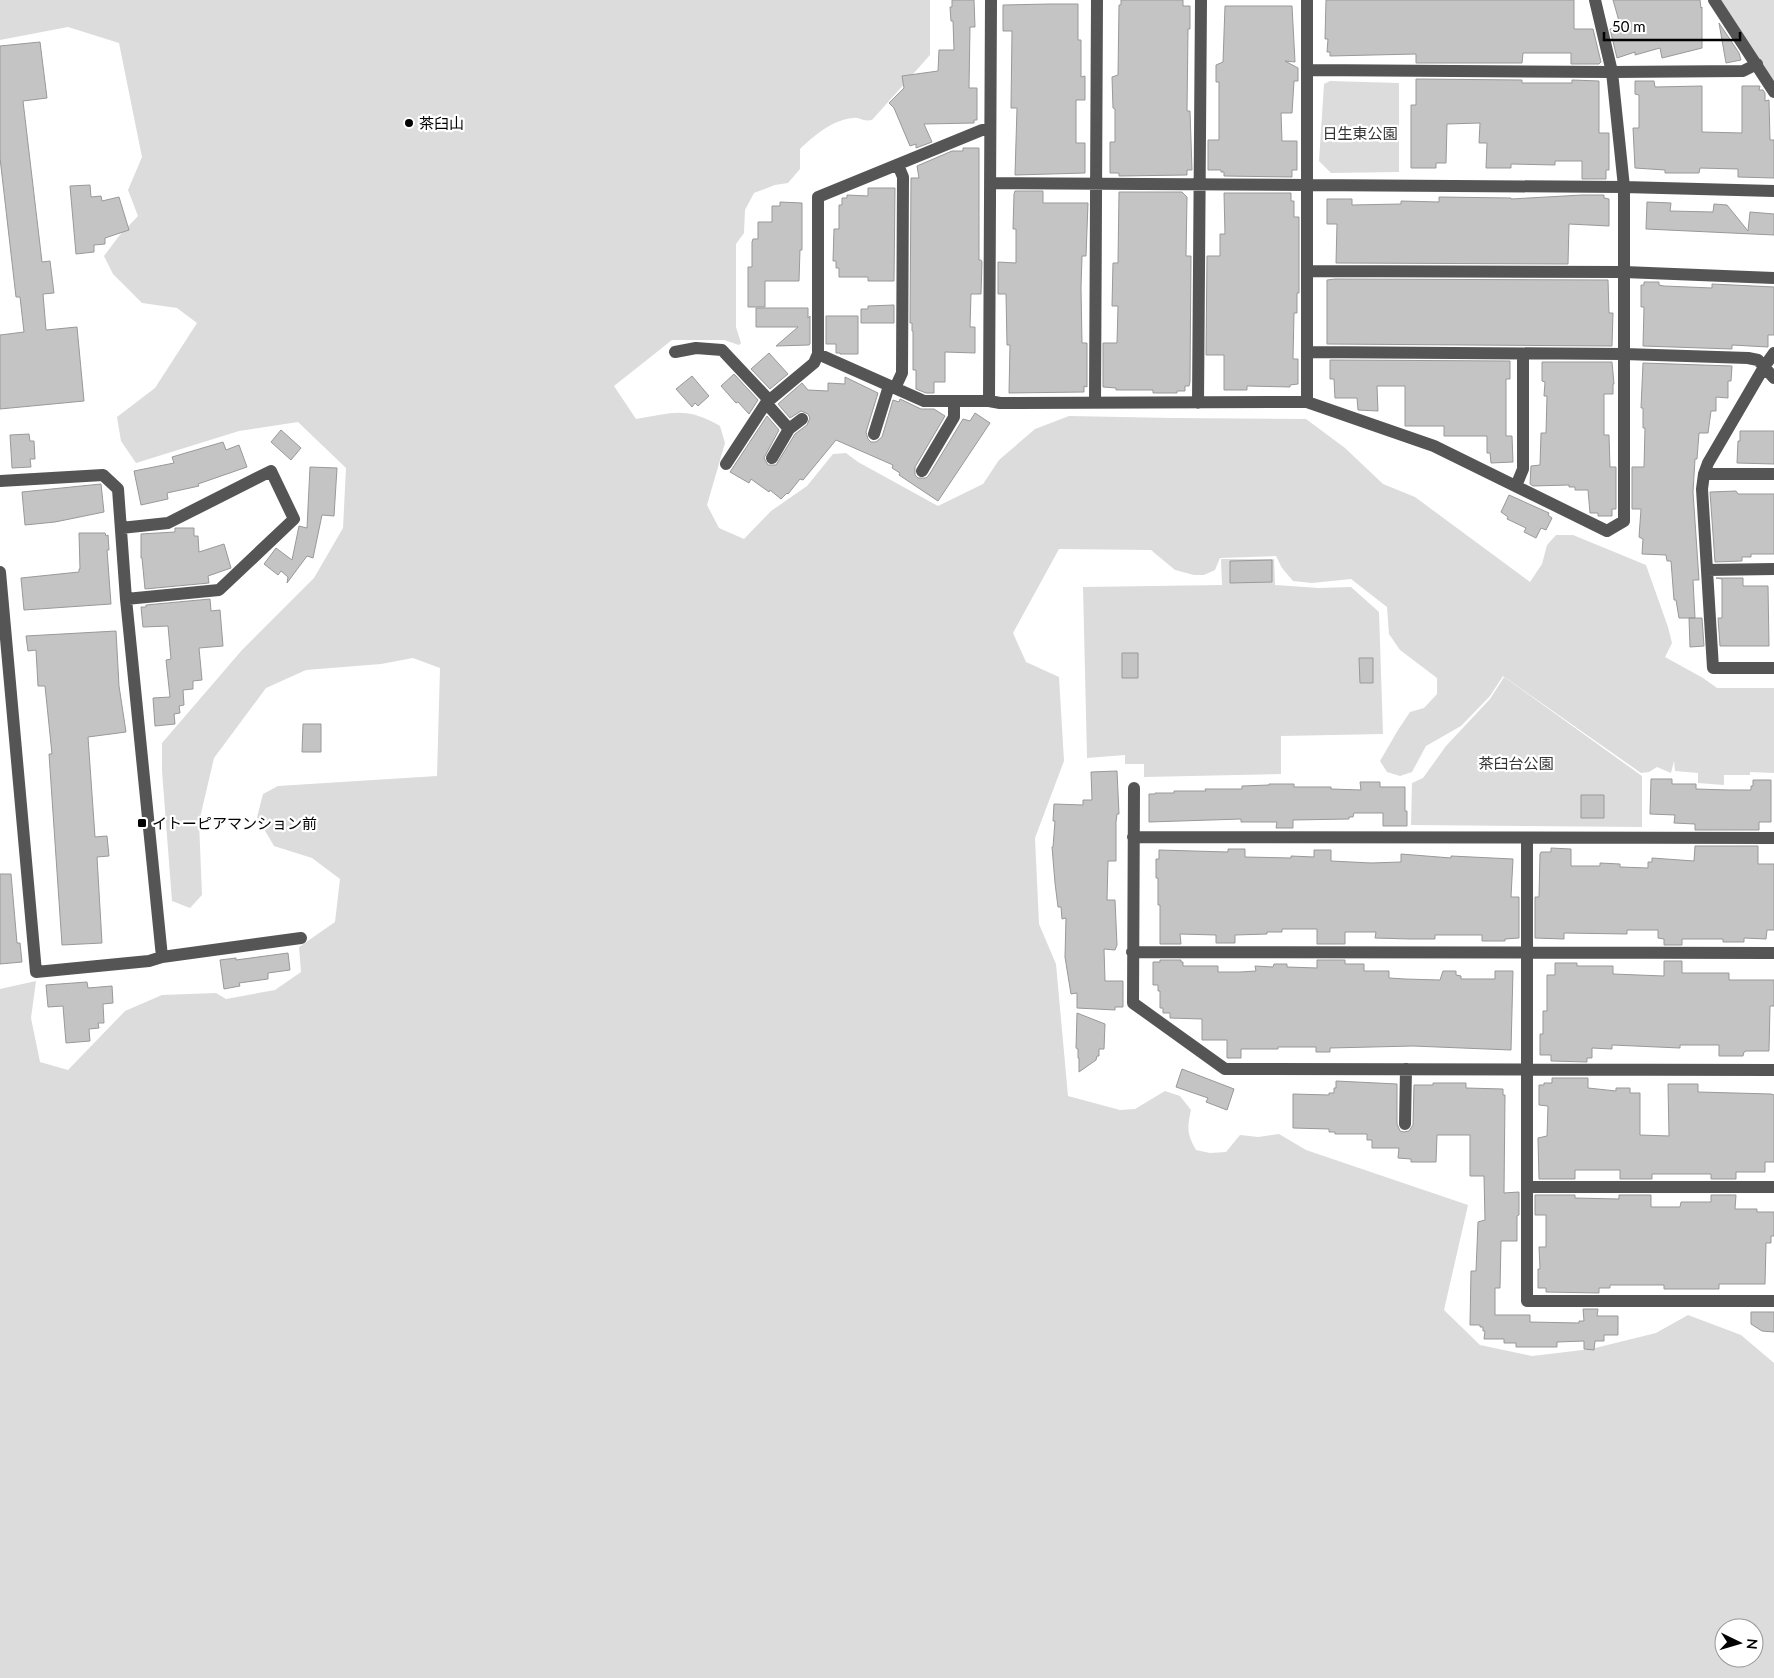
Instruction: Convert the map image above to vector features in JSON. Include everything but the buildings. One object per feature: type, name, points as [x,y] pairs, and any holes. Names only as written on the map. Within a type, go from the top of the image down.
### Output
[{"type":"street","points":[[989,401],[991,0]]},
{"type":"street","points":[[1095,403],[1097,0]]},
{"type":"street","points":[[1198,403],[1200,0]]},
{"type":"street","points":[[1307,0],[1307,402]]},
{"type":"street","points":[[818,354],[924,401],[989,401],[1000,403],[1307,402],[1434,446],[1606,531],[1624,521],[1624,187],[1612,72],[1595,0]]},
{"type":"street","points":[[1714,0],[1774,92]]},
{"type":"street","points":[[1307,70],[1743,71],[1757,64]]},
{"type":"street","points":[[726,464],[767,402],[814,362],[818,354],[818,197],[982,130],[990,130]]},
{"type":"street","points":[[874,434],[892,387],[902,373],[903,177],[898,164]]},
{"type":"street","points":[[990,183],[1624,187],[1774,192]]},
{"type":"street","points":[[1308,271],[1624,272],[1774,278]]},
{"type":"street","points":[[675,352],[696,348],[722,350],[789,429]]},
{"type":"street","points":[[1307,352],[1624,354],[1748,358],[1758,360],[1774,378]]},
{"type":"street","points":[[1774,353],[1711,458],[1704,474],[1702,489],[1713,668],[1774,668]]},
{"type":"street","points":[[1516,486],[1523,469],[1523,354]]},
{"type":"street","points":[[922,471],[954,417],[954,401]]},
{"type":"street","points":[[772,458],[789,429],[802,419]]},
{"type":"street","points":[[121,528],[168,523],[271,471],[294,519],[219,590],[126,599]]},
{"type":"street","points":[[1704,474],[1774,474]]},
{"type":"street","points":[[0,481],[103,475],[118,489],[126,599],[162,957]]},
{"type":"street","points":[[1707,570],[1774,570]]},
{"type":"street","points":[[0,572],[36,972],[149,961],[162,957],[301,938]]},
{"type":"street","points":[[1134,788],[1133,1003],[1225,1069],[1774,1070]]},
{"type":"street","points":[[1133,837],[1774,838]]},
{"type":"street","points":[[1527,838],[1527,1301],[1774,1301]]},
{"type":"street","points":[[1132,952],[1774,953]]},
{"type":"street","points":[[1405,1124],[1406,1069]]},
{"type":"street","points":[[1527,1187],[1774,1187]]},
{"type":"green space","points":[[0,0],[930,0],[930,55],[872,120],[845,119],[824,129],[800,149],[800,169],[788,183],[775,185],[754,193],[745,210],[744,233],[736,244],[736,327],[741,343],[739,345],[724,340],[672,340],[614,386],[636,419],[670,413],[688,413],[720,426],[725,443],[707,505],[719,528],[744,539],[771,511],[807,486],[833,454],[846,453],[858,462],[938,506],[983,484],[999,460],[1035,429],[1069,416],[1306,419],[1345,448],[1383,484],[1415,497],[1530,582],[1542,564],[1547,545],[1556,535],[1573,535],[1646,565],[1672,643],[1665,657],[1717,688],[1774,688],[1774,773],[1750,772],[1750,775],[1724,775],[1724,785],[1698,783],[1698,773],[1675,771],[1674,761],[1671,773],[1657,767],[1649,772],[1641,773],[1503,676],[1490,696],[1461,726],[1426,746],[1412,772],[1400,776],[1387,772],[1380,761],[1410,712],[1424,708],[1437,694],[1437,678],[1400,650],[1389,634],[1387,607],[1351,579],[1312,583],[1293,581],[1282,568],[1276,556],[1220,558],[1215,570],[1204,575],[1194,575],[1175,570],[1151,550],[1059,549],[1013,633],[1026,662],[1059,677],[1064,761],[1035,838],[1039,924],[1056,964],[1068,1096],[1120,1110],[1135,1109],[1165,1091],[1180,1096],[1191,1110],[1189,1131],[1196,1150],[1210,1153],[1226,1152],[1240,1135],[1258,1137],[1279,1134],[1306,1150],[1468,1205],[1444,1310],[1480,1345],[1532,1356],[1591,1349],[1656,1333],[1688,1315],[1741,1335],[1774,1363],[1774,1678],[0,1678],[0,989],[36,981],[31,1018],[40,1062],[68,1070],[125,1011],[162,995],[216,993],[226,999],[275,990],[301,972],[299,947],[335,922],[340,879],[312,858],[274,846],[257,817],[263,794],[278,786],[437,776],[440,668],[413,658],[381,664],[306,670],[266,688],[214,758],[199,822],[202,895],[190,908],[172,901],[162,771],[162,743],[242,650],[314,578],[343,528],[346,468],[298,422],[239,431],[136,463],[121,441],[117,417],[155,388],[197,323],[177,308],[142,303],[113,274],[104,256],[119,236],[138,216],[128,190],[142,157],[119,43],[68,27],[0,40]]},
{"type":"green space","points":[[1720,0],[1774,0],[1774,82]]},
{"type":"green space","name":"日生東公園","points":[[1330,81],[1399,83],[1399,172],[1331,173],[1319,161],[1324,84]]},
{"type":"green space","points":[[1221,559],[1274,559],[1275,585],[1319,588],[1351,587],[1379,612],[1383,734],[1281,736],[1281,774],[1144,777],[1144,764],[1125,764],[1125,755],[1087,758],[1083,587],[1222,585]]},
{"type":"green space","name":"茶臼台公園","points":[[1504,677],[1642,776],[1642,827],[1411,825],[1412,783],[1423,778],[1446,746],[1490,699]]},
{"type":"place","name":"茶臼山","points":[[409,123]]},
{"type":"place","name":"イトーピアマンション前","points":[[142,823]]}]
